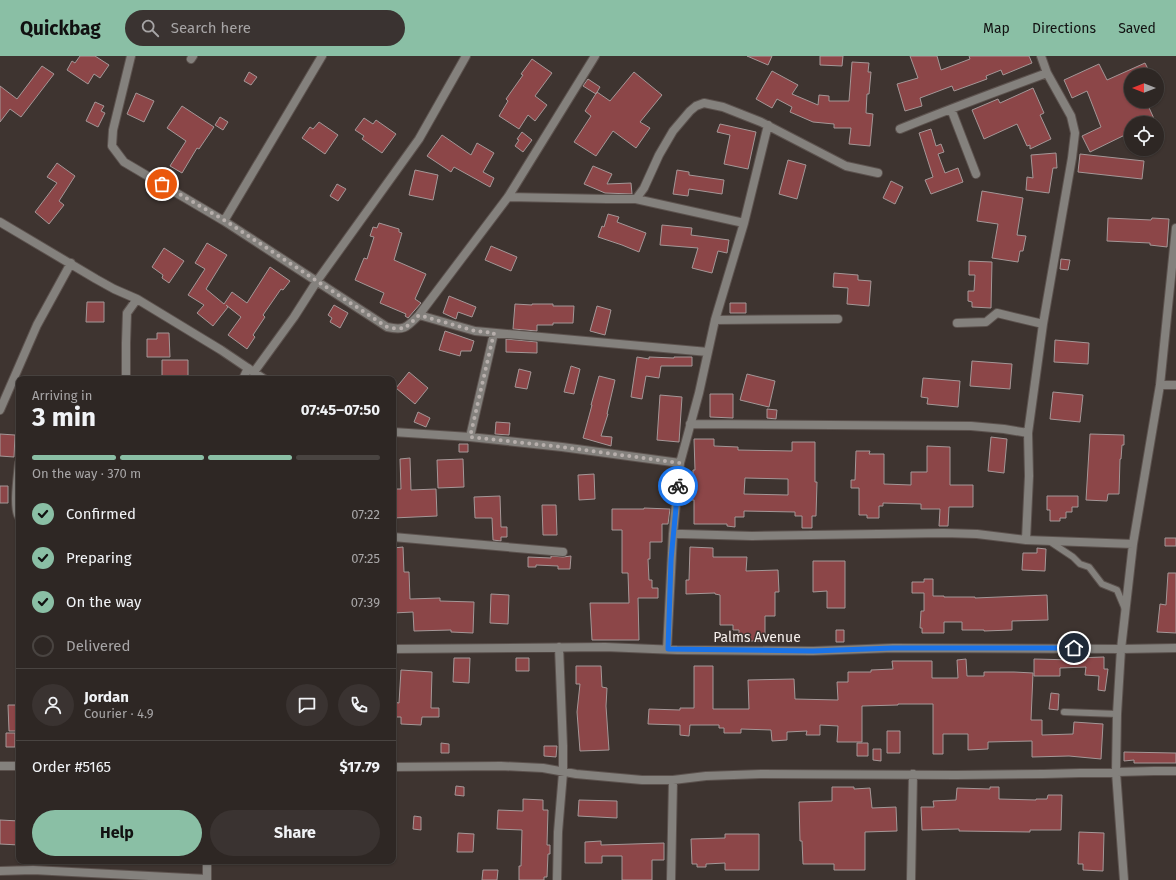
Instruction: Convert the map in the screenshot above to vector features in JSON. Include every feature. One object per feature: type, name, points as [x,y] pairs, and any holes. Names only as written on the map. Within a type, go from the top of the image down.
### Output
[{"type":"street","points":[[131,56],[112,130],[112,146],[124,162],[224,220],[387,327],[396,329],[407,327],[419,315],[508,197],[595,56]]},
{"type":"street","points":[[224,220],[322,56]]},
{"type":"street","points":[[246,376],[294,317],[317,281],[419,139],[466,56]]},
{"type":"street","points":[[1026,540],[1029,476],[1028,433],[1042,324],[1072,158],[1075,133],[1070,116],[1041,56]]},
{"type":"street","points":[[900,129],[929,116],[1048,73]]},
{"type":"street","points":[[636,199],[644,188],[659,155],[673,131],[690,111],[696,106],[704,103],[723,107],[768,125],[846,166],[878,173]]},
{"type":"street","points":[[951,109],[976,174]]},
{"type":"street","points":[[668,649],[673,534],[680,463],[716,320],[744,223],[768,125]]},
{"type":"street","points":[[508,197],[636,199],[744,223]]},
{"type":"street","points":[[0,222],[96,279],[137,299],[221,350],[260,376]]},
{"type":"street","points":[[1124,880],[1116,772],[1117,714],[1121,648],[1133,544],[1160,385],[1174,270],[1176,228]]},
{"type":"street","points":[[0,410],[37,325],[70,263]]},
{"type":"street","points":[[126,376],[127,313],[137,299]]},
{"type":"street","points":[[957,323],[986,322],[997,313],[1042,324]]},
{"type":"street","points":[[419,315],[475,331],[708,352]]},
{"type":"street","points":[[716,320],[838,319]]},
{"type":"street","points":[[470,437],[494,333]]},
{"type":"street","points":[[1160,385],[1176,384]]},
{"type":"street","points":[[690,424],[971,426],[1028,433]]},
{"type":"street","points":[[396,432],[470,437],[562,447],[680,463]]},
{"type":"street","points":[[16,500],[16,513]]},
{"type":"street","points":[[673,534],[752,536],[944,533],[977,534],[1026,540],[1133,544]]},
{"type":"street","points":[[396,537],[563,552]]},
{"type":"street","points":[[557,880],[558,832],[563,773],[559,647]]},
{"type":"street","name":"Palms Avenue","points":[[396,649],[605,647],[813,651],[893,648],[1176,648]]},
{"type":"street","points":[[0,766],[16,766]]},
{"type":"street","points":[[396,767],[501,766],[543,768],[563,773],[642,780],[673,780],[706,776],[761,774],[956,775],[1176,771]]},
{"type":"street","points":[[911,880],[913,774]]},
{"type":"street","points":[[671,880],[673,780]]},
{"type":"street","points":[[0,871],[33,870],[206,880],[207,864]]},
{"type":"lane","points":[[1048,540],[1080,564],[1089,567],[1102,584],[1117,590],[1126,611]]},
{"type":"lane","points":[[1064,712],[1117,714]]},
{"type":"building","points":[[80,56],[95,56],[109,65],[100,78],[94,74],[88,84],[67,70],[72,61],[75,63]]},
{"type":"building","points":[[747,56],[772,56],[768,65]]},
{"type":"building","points":[[820,56],[843,56],[842,66],[820,65]]},
{"type":"building","points":[[910,56],[937,56],[941,70],[970,59],[969,56],[1029,56],[1032,63],[1003,75],[1001,70],[986,76],[987,79],[954,91],[952,86],[920,98],[922,106],[905,111],[897,84],[918,78]]},
{"type":"building","points":[[532,59],[552,73],[535,96],[547,105],[535,121],[528,115],[519,129],[499,116],[508,101],[506,99]]},
{"type":"building","points":[[852,62],[869,63],[868,72],[871,72],[869,94],[867,94],[866,113],[873,114],[870,146],[849,144],[851,128],[834,128],[834,124],[813,122],[790,112],[792,107],[777,99],[772,108],[756,99],[772,71],[798,85],[792,94],[818,105],[819,95],[829,96],[829,101],[849,101]]},
{"type":"building","points":[[1145,63],[1148,68],[1134,68]]},
{"type":"building","points":[[1099,64],[1107,80],[1124,72],[1124,108],[1149,108],[1153,116],[1124,116],[1124,135],[1090,152],[1082,136],[1101,127],[1087,91],[1072,98],[1064,80]]},
{"type":"building","points":[[42,66],[54,74],[21,117],[10,109],[0,122],[0,86],[17,99]]},
{"type":"building","points":[[249,72],[257,77],[251,85],[244,81]]},
{"type":"building","points":[[634,72],[662,95],[640,122],[650,128],[636,148],[613,131],[596,156],[574,142],[591,116],[585,111],[597,92],[610,101]]},
{"type":"building","points":[[588,79],[600,87],[596,94],[583,86]]},
{"type":"building","points":[[1033,88],[1044,113],[1040,115],[1051,139],[1030,149],[1030,145],[1027,146],[1017,124],[984,139],[972,110],[998,99],[1000,103]]},
{"type":"building","points":[[136,93],[154,101],[144,122],[127,114]]},
{"type":"building","points":[[95,102],[104,106],[101,111],[105,113],[98,127],[86,121]]},
{"type":"building","points":[[182,106],[214,127],[199,149],[197,148],[182,173],[170,166],[186,141],[167,128]]},
{"type":"building","points":[[220,117],[228,122],[223,130],[215,125]]},
{"type":"building","points":[[364,118],[373,124],[376,120],[396,134],[382,153],[362,139],[364,136],[355,130]]},
{"type":"building","points":[[319,122],[338,135],[325,154],[302,138],[310,127],[313,129]]},
{"type":"building","points":[[720,124],[756,132],[748,169],[724,164],[730,135],[717,132]]},
{"type":"building","points":[[931,129],[936,146],[941,144],[944,152],[938,154],[945,173],[958,168],[963,182],[931,194],[925,180],[933,177],[919,133]]},
{"type":"building","points":[[522,132],[532,140],[523,152],[515,146],[519,140],[517,139]]},
{"type":"building","points":[[442,135],[471,155],[477,143],[494,153],[483,172],[494,178],[490,187],[454,167],[451,172],[427,156]]},
{"type":"building","points":[[1056,153],[1057,168],[1053,168],[1049,193],[1026,190],[1027,177],[1033,178],[1031,155]]},
{"type":"building","points":[[1080,154],[1144,161],[1142,179],[1078,172]]},
{"type":"building","points":[[788,160],[806,165],[797,199],[779,194]]},
{"type":"building","points":[[57,163],[75,176],[59,201],[64,205],[49,224],[35,212],[57,183],[47,177]]},
{"type":"building","points":[[593,166],[612,174],[607,184],[631,183],[632,194],[605,193],[584,184]]},
{"type":"building","points":[[415,170],[438,175],[433,200],[409,195]]},
{"type":"building","points":[[677,170],[689,172],[689,175],[724,180],[722,194],[689,189],[688,196],[673,194]]},
{"type":"building","points":[[891,181],[903,187],[895,204],[883,198]]},
{"type":"building","points":[[337,184],[346,189],[338,201],[330,196]]},
{"type":"building","points":[[982,191],[1023,198],[1017,235],[1026,236],[1023,251],[1020,251],[1018,262],[992,258],[998,224],[977,221]]},
{"type":"building","points":[[608,214],[619,217],[617,222],[646,233],[639,252],[598,237],[602,226],[604,227]]},
{"type":"building","points":[[1108,218],[1151,220],[1152,218],[1169,219],[1167,247],[1150,245],[1150,243],[1107,241]]},
{"type":"building","points":[[379,223],[399,229],[399,232],[402,233],[394,260],[426,274],[415,299],[421,303],[408,318],[405,316],[406,314],[380,303],[384,293],[355,280],[364,258],[367,259],[374,237],[370,236],[373,227],[377,228]]},
{"type":"building","points":[[662,225],[692,228],[691,235],[729,240],[727,253],[718,251],[712,273],[692,268],[698,248],[660,245]]},
{"type":"building","points":[[207,243],[227,255],[206,289],[224,304],[232,292],[247,303],[270,267],[290,281],[283,290],[281,289],[263,315],[265,317],[253,335],[255,337],[247,349],[228,335],[241,317],[226,305],[228,307],[213,326],[197,313],[204,305],[188,295],[205,269],[195,263]]},
{"type":"building","points":[[491,246],[517,257],[511,271],[485,260]]},
{"type":"building","points":[[164,248],[184,261],[169,283],[162,278],[163,275],[152,267]]},
{"type":"building","points":[[1061,259],[1070,260],[1068,270],[1060,269]]},
{"type":"building","points":[[969,261],[992,262],[991,308],[972,307],[972,302],[968,301],[968,291],[974,291],[975,275],[969,275]]},
{"type":"building","points":[[834,273],[858,275],[858,280],[871,281],[869,306],[847,304],[848,288],[833,287]]},
{"type":"building","points":[[449,296],[476,307],[472,317],[458,312],[456,319],[443,313]]},
{"type":"building","points":[[87,302],[104,302],[104,322],[86,322]]},
{"type":"building","points":[[730,303],[746,303],[746,313],[730,313]]},
{"type":"building","points":[[515,304],[553,304],[553,306],[574,306],[573,323],[537,325],[537,331],[513,329]]},
{"type":"building","points":[[334,305],[348,313],[340,328],[330,322],[332,318],[328,315]]},
{"type":"building","points":[[597,306],[611,310],[605,335],[590,331]]},
{"type":"building","points":[[445,331],[474,341],[471,351],[461,351],[460,356],[439,350]]},
{"type":"building","points":[[157,333],[169,333],[170,357],[147,357],[147,339],[157,339]]},
{"type":"building","points":[[506,339],[537,342],[537,353],[506,352]]},
{"type":"building","points":[[1055,340],[1089,343],[1088,364],[1054,362]]},
{"type":"building","points":[[637,357],[649,359],[649,357],[692,357],[692,366],[661,366],[659,378],[646,376],[642,399],[631,397]]},
{"type":"building","points":[[162,360],[188,360],[188,376],[162,376]]},
{"type":"building","points":[[972,361],[1012,364],[1010,389],[970,386]]},
{"type":"building","points":[[571,366],[580,369],[574,394],[564,392]]},
{"type":"building","points":[[519,369],[531,372],[527,389],[515,387]]},
{"type":"building","points":[[409,372],[428,388],[415,404],[396,388]]},
{"type":"building","points":[[747,374],[775,381],[769,407],[740,400]]},
{"type":"building","points":[[599,376],[615,380],[608,414],[601,436],[612,437],[611,446],[583,438]]},
{"type":"building","points":[[923,378],[960,381],[958,407],[927,404],[928,398],[921,397]]},
{"type":"building","points":[[1053,392],[1083,395],[1080,422],[1050,419]]},
{"type":"building","points":[[710,394],[733,394],[733,418],[710,417]]},
{"type":"building","points":[[660,395],[682,397],[679,442],[657,440]]},
{"type":"building","points":[[767,409],[777,410],[776,419],[767,418]]},
{"type":"building","points":[[418,412],[430,418],[426,427],[414,422]]},
{"type":"building","points":[[496,422],[510,423],[509,435],[495,434]]},
{"type":"building","points":[[0,434],[15,435],[14,457],[0,456]]},
{"type":"building","points":[[1090,434],[1124,435],[1124,445],[1122,445],[1120,459],[1119,494],[1108,494],[1107,501],[1086,500]]},
{"type":"building","points":[[991,437],[1007,439],[1004,473],[988,471]]},
{"type":"building","points":[[694,439],[714,439],[714,446],[738,447],[738,450],[792,451],[792,442],[815,442],[815,482],[817,482],[816,516],[812,516],[812,528],[802,528],[802,516],[795,516],[795,512],[744,511],[744,517],[735,517],[735,527],[727,526],[727,524],[694,524],[694,500],[691,500],[691,488],[693,488],[693,470],[695,470]],"holes":[[[745,478],[788,479],[788,495],[744,494]]]},
{"type":"building","points":[[459,444],[468,444],[468,452],[459,452]]},
{"type":"building","points":[[927,446],[950,447],[950,485],[973,485],[973,507],[949,507],[948,526],[939,526],[940,509],[921,509],[921,504],[883,503],[883,506],[879,506],[879,518],[867,518],[867,515],[859,515],[859,488],[851,488],[851,480],[855,480],[856,451],[870,451],[869,454],[884,454],[884,484],[911,485],[911,472],[927,472]]},
{"type":"building","points":[[410,458],[411,490],[436,489],[437,516],[396,518],[396,489],[401,489],[400,459]]},
{"type":"building","points":[[463,459],[464,487],[438,488],[437,460]]},
{"type":"building","points":[[594,474],[595,499],[579,500],[578,475]]},
{"type":"building","points":[[0,486],[8,486],[8,503],[0,503]]},
{"type":"building","points":[[500,496],[501,527],[507,527],[507,537],[501,537],[501,541],[493,540],[492,518],[475,518],[474,497]]},
{"type":"building","points":[[1047,496],[1078,496],[1078,507],[1072,507],[1072,512],[1066,512],[1066,518],[1060,518],[1060,521],[1050,521],[1050,510],[1047,510]]},
{"type":"building","points":[[542,505],[556,505],[557,535],[543,535]]},
{"type":"building","points":[[612,509],[670,509],[668,524],[662,524],[662,542],[650,542],[650,559],[648,559],[649,580],[652,580],[652,588],[658,588],[658,598],[638,598],[639,640],[592,640],[590,603],[629,603],[628,573],[622,573],[622,530],[612,530]]},
{"type":"building","points":[[1165,538],[1176,538],[1176,546],[1165,546]]},
{"type":"building","points":[[403,547],[404,572],[409,572],[410,599],[440,598],[440,601],[474,602],[473,633],[451,632],[451,630],[414,631],[413,612],[396,613],[396,548]]},
{"type":"building","points":[[690,547],[713,548],[713,557],[747,557],[746,571],[778,570],[779,592],[775,592],[775,616],[765,616],[765,641],[749,641],[749,639],[739,638],[739,630],[733,630],[733,625],[720,625],[720,595],[715,593],[686,594],[686,580],[689,580]]},
{"type":"building","points":[[1037,548],[1046,549],[1045,571],[1022,570],[1023,553],[1037,553]]},
{"type":"building","points":[[551,556],[571,556],[570,569],[558,569],[558,566],[536,565],[536,567],[528,567],[528,557],[551,558]]},
{"type":"building","points":[[813,561],[845,561],[845,608],[827,608],[827,591],[813,592]]},
{"type":"building","points":[[1168,573],[1176,573],[1176,633],[1157,632],[1160,604],[1166,605]]},
{"type":"building","points":[[924,579],[933,579],[933,596],[975,598],[1047,595],[1048,620],[1012,621],[1012,630],[984,631],[962,630],[962,622],[944,622],[944,633],[922,633],[922,628],[920,628],[921,611],[924,611],[924,593],[912,593],[912,582],[924,582]]},
{"type":"building","points":[[491,594],[509,595],[508,624],[490,623]]},
{"type":"building","points":[[836,630],[844,630],[844,642],[836,642]]},
{"type":"building","points":[[1104,657],[1104,669],[1108,669],[1105,691],[1098,690],[1099,676],[1085,675],[1086,667],[1060,668],[1060,676],[1034,676],[1034,659],[1074,660],[1074,658]]},
{"type":"building","points":[[454,658],[470,658],[469,683],[453,682]]},
{"type":"building","points":[[516,658],[529,658],[529,671],[516,671]]},
{"type":"building","points":[[966,659],[967,676],[984,676],[984,672],[1033,673],[1031,720],[1042,720],[1042,735],[1073,734],[1074,722],[1103,724],[1101,759],[1069,756],[1032,757],[1032,741],[988,742],[988,749],[968,750],[968,734],[943,734],[943,754],[933,754],[933,704],[862,706],[862,742],[837,742],[838,726],[820,725],[820,735],[806,735],[807,731],[787,732],[787,740],[772,741],[771,730],[741,729],[741,733],[724,733],[724,728],[719,728],[719,725],[690,725],[689,736],[680,735],[680,725],[648,724],[649,709],[680,710],[680,708],[694,708],[694,666],[713,666],[713,709],[749,709],[748,680],[794,679],[795,699],[838,700],[837,682],[848,682],[848,672],[871,672],[871,670],[893,669],[892,661],[932,661],[932,678],[958,678],[957,660]]},
{"type":"building","points":[[576,666],[601,666],[602,687],[607,688],[606,706],[609,750],[580,751],[577,712],[580,684],[576,684]]},
{"type":"building","points":[[401,670],[432,672],[431,708],[439,708],[439,717],[422,717],[421,725],[401,724],[401,717],[396,717],[396,702],[399,703]]},
{"type":"building","points":[[1051,693],[1059,694],[1058,710],[1049,709]]},
{"type":"building","points":[[8,705],[16,705],[16,731],[9,731]]},
{"type":"building","points":[[887,731],[900,731],[900,753],[887,753]]},
{"type":"building","points":[[6,733],[15,733],[15,747],[6,747]]},
{"type":"building","points":[[441,743],[449,744],[449,753],[441,753]]},
{"type":"building","points":[[857,743],[868,743],[868,756],[857,756]]},
{"type":"building","points":[[544,746],[557,746],[556,757],[544,756]]},
{"type":"building","points":[[873,749],[881,749],[881,761],[873,760]]},
{"type":"building","points":[[1124,752],[1176,753],[1176,763],[1134,763],[1134,760],[1124,761]]},
{"type":"building","points":[[456,786],[464,787],[464,796],[455,795]]},
{"type":"building","points":[[832,787],[854,787],[854,789],[870,788],[872,808],[896,807],[897,831],[865,832],[865,870],[834,870],[834,864],[803,864],[802,841],[800,841],[799,802],[832,801]]},
{"type":"building","points":[[990,787],[999,787],[999,799],[1036,800],[1047,799],[1048,795],[1062,795],[1061,830],[1030,830],[1030,832],[959,831],[959,829],[922,830],[921,807],[934,807],[933,801],[956,800],[957,788],[990,789]]},
{"type":"building","points":[[523,799],[543,800],[543,810],[548,810],[547,845],[550,845],[550,854],[548,854],[547,877],[544,877],[544,880],[519,880],[522,830],[497,829],[498,810],[523,811]]},
{"type":"building","points":[[579,800],[617,801],[617,818],[578,816]]},
{"type":"building","points":[[414,816],[421,817],[421,830],[413,829]]},
{"type":"building","points":[[0,820],[16,821],[16,845],[0,844]]},
{"type":"building","points":[[1079,832],[1104,833],[1103,871],[1083,870],[1083,864],[1078,864]]},
{"type":"building","points":[[458,833],[474,834],[473,852],[457,852]]},
{"type":"building","points":[[725,834],[759,834],[759,870],[725,870],[725,863],[706,864],[706,867],[697,867],[697,864],[692,864],[691,839],[725,838]]},
{"type":"building","points":[[601,841],[601,845],[664,843],[664,860],[652,860],[652,880],[622,880],[622,856],[602,856],[602,863],[585,863],[585,842]]},
{"type":"building","points":[[483,870],[498,870],[497,880],[482,880]]},
{"type":"way so far","points":[[162,184],[224,220],[387,327],[396,329],[407,327],[419,315],[475,331],[494,333],[470,437],[562,447],[680,463],[678,486]]},
{"type":"route","points":[[678,486],[671,560],[668,649],[813,651],[893,648],[1074,648]]}]
